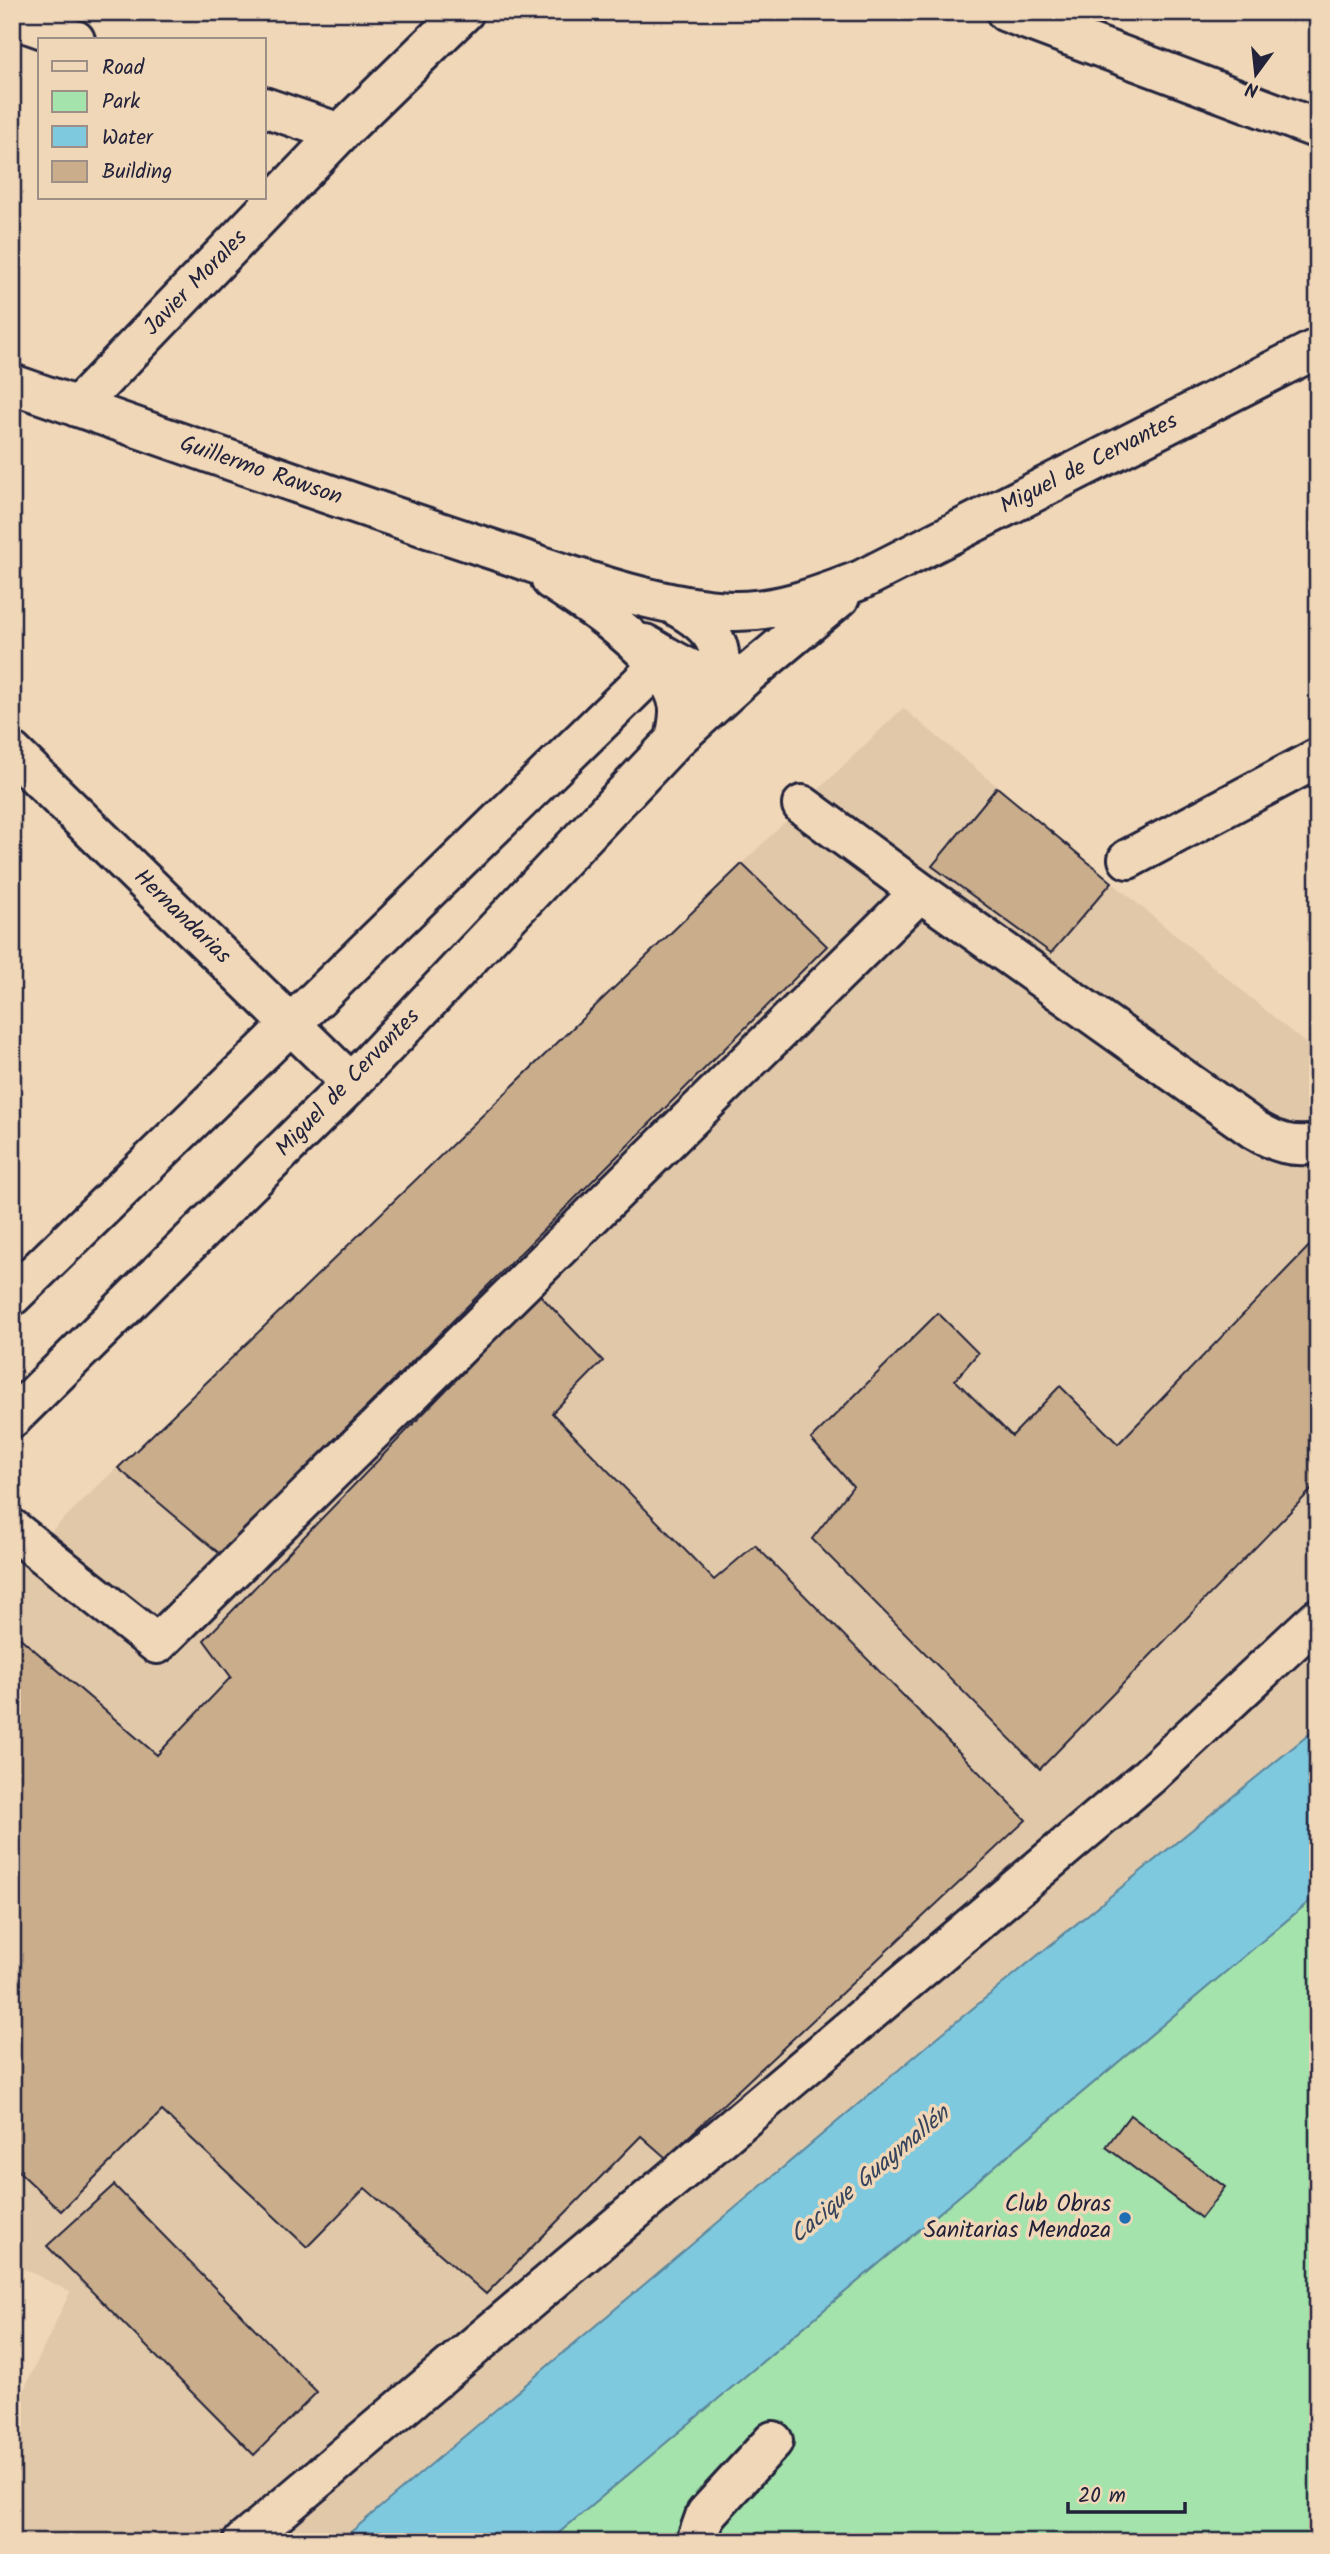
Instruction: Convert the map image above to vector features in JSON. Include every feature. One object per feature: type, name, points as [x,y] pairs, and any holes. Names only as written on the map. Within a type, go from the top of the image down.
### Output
[{"type":"main road","name":"Javier Morales","points":[[77,407],[340,133],[464,12]]},
{"type":"main road","points":[[1006,12],[1318,129]]},
{"type":"main road","points":[[12,18],[69,38]]},
{"type":"main road","points":[[266,108],[340,133]]},
{"type":"main road","name":"Miguel de Cervantes","points":[[774,609],[860,580],[1318,348]]},
{"type":"main road","name":"Guillermo Rawson","points":[[12,384],[510,555],[669,602],[703,609],[774,609]]},
{"type":"main road","name":"Guillermo Rawson","points":[[510,555],[574,594],[614,624],[686,667],[734,675]]},
{"type":"main road","name":"Miguel de Cervantes","points":[[17,1404],[351,1083],[686,719],[734,675],[860,580]]},
{"type":"main road","name":"Guillermo Rawson","points":[[669,602],[704,624],[720,649],[721,668],[734,675]]},
{"type":"main road","name":"Guillermo Rawson","points":[[614,624],[657,666],[686,719]]},
{"type":"main road","points":[[12,1296],[657,666]]},
{"type":"main road","name":"Hernandarias","points":[[12,752],[351,1083]]},
{"type":"main road","points":[[1128,859],[1318,758]]},
{"type":"main road","points":[[802,805],[1255,1130],[1276,1142],[1301,1146],[1318,1144]]},
{"type":"main road","points":[[12,1529],[157,1644],[920,892]]},
{"type":"main road","points":[[243,2542],[1148,1777],[1318,1618]]},
{"type":"main road","points":[[696,2542],[706,2514],[773,2441]]},
{"type":"shaded area","points":[[903,708],[1318,1054],[1318,1727],[940,2035],[339,2542],[12,2542],[12,2415],[70,2292],[12,2263],[12,1569]]},
{"type":"green space","name":"Club Obras Sanitarias Mendoza","points":[[1318,1894],[1318,2542],[548,2542]]},
{"type":"water","name":"Cacique Guaymallén","points":[[1318,1727],[1318,1894],[548,2542],[339,2542],[940,2035]]},
{"type":"building","points":[[997,787],[1112,882],[1051,953],[932,866]]},
{"type":"building","points":[[742,864],[827,946],[220,1554],[118,1468]]},
{"type":"building","points":[[1318,1237],[1318,1483],[1040,1769],[812,1539],[853,1486],[811,1439],[938,1313],[978,1353],[955,1380],[1012,1436],[1060,1386],[1118,1444]]},
{"type":"building","points":[[539,1294],[603,1361],[552,1413],[714,1580],[755,1545],[1026,1820],[666,2158],[641,2136],[486,2294],[365,2188],[307,2247],[162,2111],[61,2211],[12,2165],[12,1631],[157,1755],[231,1677],[204,1640]]},
{"type":"building","points":[[1130,2115],[1225,2187],[1201,2218],[1106,2147]]},
{"type":"building","points":[[114,2185],[317,2392],[254,2455],[47,2246]]},
{"type":"place","name":"Club Obras Sanitarias Mendoza","points":[[1125,2218]]}]
